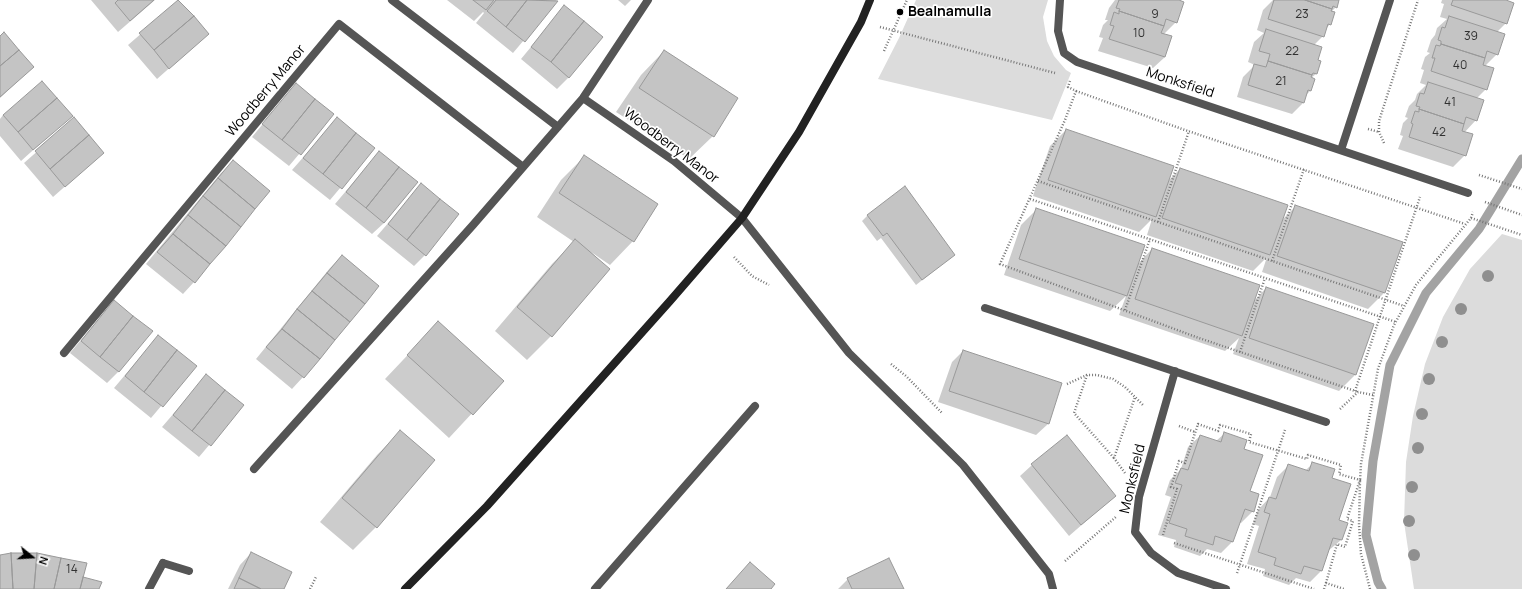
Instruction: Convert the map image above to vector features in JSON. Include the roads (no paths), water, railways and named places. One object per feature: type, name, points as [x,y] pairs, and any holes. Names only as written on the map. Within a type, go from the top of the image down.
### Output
[{"type":"main road","points":[[405,589],[486,506],[665,307],[742,218],[799,132],[861,22],[870,0]]},
{"type":"street","points":[[392,0],[558,127]]},
{"type":"street","points":[[254,469],[583,98],[648,0]]},
{"type":"street","name":"Monksfield","points":[[1060,0],[1058,31],[1064,53],[1077,62],[1468,193]]},
{"type":"street","points":[[1341,150],[1390,0]]},
{"type":"street","name":"Woodberry Manor","points":[[64,353],[339,24],[523,167]]},
{"type":"street","name":"Woodberry Manor","points":[[583,98],[674,161],[742,218],[849,353],[963,465],[1049,574],[1052,589]]},
{"type":"street","points":[[986,308],[1326,422]]},
{"type":"street","name":"Monksfield","points":[[1175,371],[1139,497],[1135,532],[1151,554],[1178,573],[1226,589]]},
{"type":"street","points":[[595,589],[755,406]]},
{"type":"street","points":[[149,589],[163,563],[189,571]]},
{"type":"waterway","points":[[1382,589],[1378,582],[1366,535],[1373,461],[1390,365],[1426,293],[1479,229],[1522,159]]},
{"type":"place","name":"Bealnamulla","points":[[900,12]]}]
